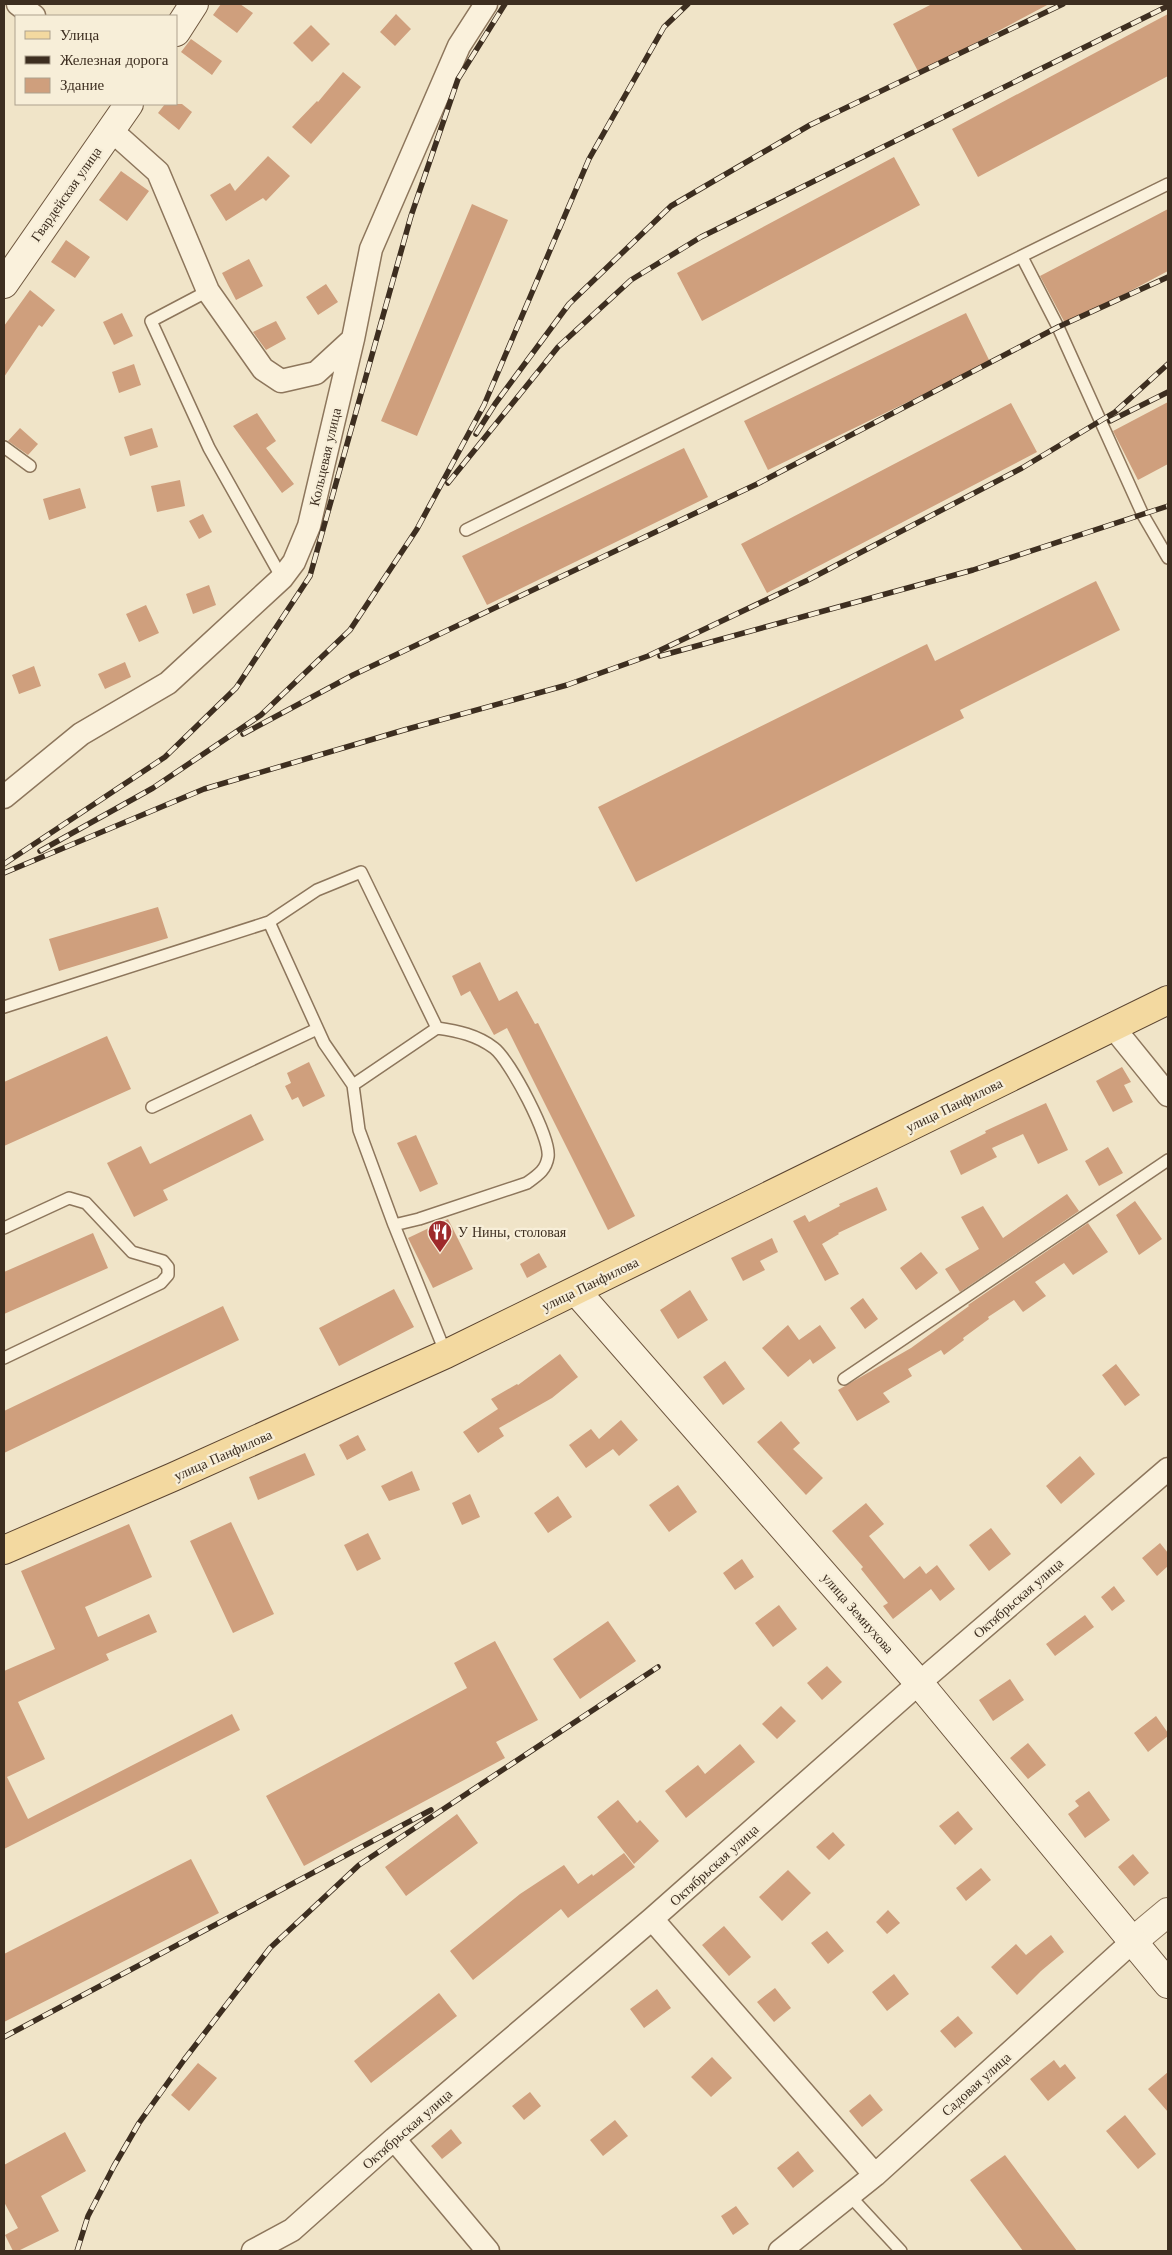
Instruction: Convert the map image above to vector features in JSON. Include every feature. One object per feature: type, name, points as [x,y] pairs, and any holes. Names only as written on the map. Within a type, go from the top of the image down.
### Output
[{"type":"main road","points":[[178,29],[194,4]]},
{"type":"main road","name":"Гвардейская улица","points":[[4,284],[128,105]]},
{"type":"main road","name":"улица Панфилова","points":[[4,1550],[446,1354],[576,1292],[1168,1000]]},
{"type":"main road","name":"улица Земнухова","points":[[576,1292],[919,1683],[1168,1984]]},
{"type":"main road","name":"Садовая улица","points":[[1132,1942],[1168,1912]]},
{"type":"street","points":[[18,4],[33,15]]},
{"type":"street","name":"Кольцевая улица","points":[[4,796],[81,734],[168,683],[282,578],[294,562],[309,526],[353,339],[371,249],[459,46],[486,4]]},
{"type":"street","points":[[111,130],[158,172],[208,292],[263,369],[281,381],[316,373],[353,339]]},
{"type":"street","points":[[1113,1027],[1168,1095]]},
{"type":"street","name":"Октябрьская улица","points":[[253,2251],[292,2230],[394,2139],[652,1919],[919,1683],[1168,1469]]},
{"type":"street","points":[[652,1919],[875,2175]]},
{"type":"street","name":"Садовая улица","points":[[780,2251],[875,2175],[1132,1942]]},
{"type":"street","points":[[394,2139],[488,2251]]},
{"type":"lane","points":[[466,530],[1168,184]]},
{"type":"lane","points":[[1022,257],[1058,327],[1143,515],[1168,558]]},
{"type":"lane","points":[[208,292],[151,321],[209,448],[282,578]]},
{"type":"lane","points":[[4,447],[30,466]]},
{"type":"lane","points":[[4,1007],[269,922],[317,890],[361,872],[437,1028]]},
{"type":"lane","points":[[269,922],[324,1043],[353,1085],[359,1130],[394,1225],[446,1354]]},
{"type":"lane","points":[[353,1085],[437,1028],[476,1036],[496,1049],[510,1066],[536,1117],[548,1155],[542,1173],[528,1183],[419,1219],[394,1225]]},
{"type":"lane","points":[[152,1108],[317,1029]]},
{"type":"lane","points":[[844,1379],[1168,1160]]},
{"type":"lane","points":[[4,1228],[69,1198],[86,1203],[132,1252],[163,1261],[168,1267],[168,1275],[161,1283],[4,1358]]},
{"type":"lane","points":[[849,2195],[901,2251]]},
{"type":"building","points":[[221,4],[240,4],[253,13],[237,33],[213,15]]},
{"type":"building","points":[[932,4],[1049,4],[919,73],[893,24]]},
{"type":"building","points":[[396,14],[411,29],[395,46],[380,32]]},
{"type":"building","points":[[1168,14],[1168,76],[978,177],[952,129]]},
{"type":"building","points":[[311,25],[330,44],[312,62],[293,43]]},
{"type":"building","points":[[191,39],[222,61],[212,75],[181,52]]},
{"type":"building","points":[[343,72],[361,87],[311,144],[292,127],[318,102]]},
{"type":"building","points":[[178,104],[182,104],[192,112],[179,130],[158,113],[164,105]]},
{"type":"building","points":[[268,156],[290,176],[266,201],[263,198],[226,221],[210,195],[230,183],[235,191]]},
{"type":"building","points":[[894,157],[920,205],[702,321],[677,273]]},
{"type":"building","points":[[121,171],[149,191],[127,221],[99,200]]},
{"type":"building","points":[[472,204],[508,220],[417,436],[381,421]]},
{"type":"building","points":[[1168,209],[1168,271],[1066,325],[1040,276]]},
{"type":"building","points":[[66,240],[90,257],[75,278],[51,262]]},
{"type":"building","points":[[249,259],[263,286],[236,300],[222,273]]},
{"type":"building","points":[[326,284],[338,302],[318,315],[306,297]]},
{"type":"building","points":[[30,290],[55,310],[42,327],[39,325],[4,377],[4,326]]},
{"type":"building","points":[[122,313],[133,336],[114,345],[103,322]]},
{"type":"building","points":[[966,313],[990,362],[768,470],[744,421]]},
{"type":"building","points":[[276,321],[286,339],[266,350],[253,332]]},
{"type":"building","points":[[134,364],[141,385],[119,393],[112,372]]},
{"type":"building","points":[[1168,402],[1168,464],[1138,480],[1113,431]]},
{"type":"building","points":[[1011,403],[1037,452],[767,593],[741,544]]},
{"type":"building","points":[[257,413],[276,441],[266,448],[294,484],[282,493],[233,426]]},
{"type":"building","points":[[20,428],[38,444],[28,455],[8,441]]},
{"type":"building","points":[[152,428],[158,447],[130,456],[124,437]]},
{"type":"building","points":[[684,448],[708,497],[487,605],[462,556]]},
{"type":"building","points":[[180,480],[185,506],[157,512],[151,486]]},
{"type":"building","points":[[80,488],[86,508],[49,520],[43,499]]},
{"type":"building","points":[[203,514],[212,532],[199,539],[189,521]]},
{"type":"building","points":[[1096,581],[1120,630],[960,710],[964,718],[636,882],[598,807],[927,644],[935,661]]},
{"type":"building","points":[[209,585],[216,605],[193,614],[186,594]]},
{"type":"building","points":[[146,605],[159,633],[139,642],[126,614]]},
{"type":"building","points":[[125,662],[131,677],[105,689],[98,674]]},
{"type":"building","points":[[34,666],[41,686],[19,694],[12,675]]},
{"type":"building","points":[[158,907],[168,938],[59,971],[49,939]]},
{"type":"building","points":[[480,962],[499,1001],[517,991],[535,1024],[538,1023],[635,1216],[608,1230],[507,1028],[494,1035],[470,991],[461,996],[452,976]]},
{"type":"building","points":[[107,1036],[131,1089],[4,1146],[4,1082]]},
{"type":"building","points":[[309,1062],[325,1096],[303,1107],[298,1097],[292,1100],[285,1086],[291,1083],[287,1073]]},
{"type":"building","points":[[1122,1067],[1131,1082],[1124,1085],[1133,1102],[1113,1112],[1096,1081]]},
{"type":"building","points":[[1046,1103],[1068,1150],[1038,1164],[1023,1134],[992,1148],[997,1157],[961,1175],[950,1151],[986,1133],[985,1131]]},
{"type":"building","points":[[251,1114],[264,1140],[163,1190],[168,1200],[134,1217],[107,1163],[141,1146],[150,1164]]},
{"type":"building","points":[[416,1135],[438,1184],[420,1192],[397,1143]]},
{"type":"building","points":[[1108,1147],[1123,1173],[1099,1186],[1085,1161]]},
{"type":"building","points":[[877,1187],[887,1210],[838,1233],[822,1244],[839,1274],[825,1281],[793,1221],[805,1215],[809,1222],[840,1206],[839,1204]]},
{"type":"building","points":[[1067,1194],[1079,1211],[960,1292],[945,1269],[979,1249],[961,1217],[983,1206],[1003,1238]]},
{"type":"building","points":[[1135,1201],[1162,1239],[1139,1255],[1116,1215]]},
{"type":"building","points":[[448,1219],[473,1269],[433,1288],[408,1238]]},
{"type":"building","points":[[1088,1223],[1108,1252],[1073,1275],[1064,1263],[1035,1282],[1046,1296],[1023,1312],[1014,1300],[988,1317],[989,1319],[944,1355],[941,1350],[908,1369],[912,1376],[883,1393],[890,1402],[857,1421],[838,1390],[911,1348],[968,1305]]},
{"type":"building","points":[[93,1233],[108,1268],[4,1314],[4,1272]]},
{"type":"building","points":[[772,1238],[778,1252],[760,1261],[765,1270],[743,1281],[731,1258]]},
{"type":"building","points":[[921,1252],[938,1273],[916,1290],[900,1268]]},
{"type":"building","points":[[539,1253],[547,1267],[527,1278],[520,1264]]},
{"type":"building","points":[[394,1289],[414,1327],[339,1366],[319,1328]]},
{"type":"building","points":[[690,1290],[708,1320],[678,1339],[660,1310]]},
{"type":"building","points":[[863,1298],[878,1319],[865,1329],[850,1308]]},
{"type":"building","points":[[223,1306],[239,1340],[4,1453],[4,1411]]},
{"type":"building","points":[[788,1325],[799,1340],[820,1325],[836,1348],[813,1364],[810,1359],[788,1377],[762,1348]]},
{"type":"building","points":[[560,1354],[578,1377],[552,1398],[499,1428],[504,1436],[478,1453],[463,1432],[498,1409],[491,1399],[518,1385]]},
{"type":"building","points":[[725,1361],[745,1389],[723,1405],[703,1377]]},
{"type":"building","points":[[1116,1364],[1140,1395],[1125,1406],[1102,1375]]},
{"type":"building","points":[[621,1420],[638,1440],[619,1456],[613,1449],[586,1468],[569,1445],[591,1429],[599,1439]]},
{"type":"building","points":[[781,1421],[800,1443],[793,1449],[823,1478],[806,1495],[757,1442]]},
{"type":"building","points":[[358,1435],[366,1450],[347,1460],[339,1445]]},
{"type":"building","points":[[305,1453],[315,1475],[258,1500],[249,1477]]},
{"type":"building","points":[[1080,1456],[1095,1474],[1061,1504],[1046,1486]]},
{"type":"building","points":[[412,1471],[420,1490],[389,1501],[381,1486]]},
{"type":"building","points":[[678,1485],[697,1512],[669,1532],[649,1505]]},
{"type":"building","points":[[470,1494],[480,1517],[462,1525],[452,1503]]},
{"type":"building","points":[[558,1496],[572,1517],[548,1533],[534,1513]]},
{"type":"building","points":[[866,1503],[884,1524],[869,1536],[904,1579],[920,1566],[926,1574],[937,1565],[955,1589],[940,1601],[931,1589],[893,1619],[883,1606],[888,1603],[861,1569],[863,1567],[832,1531]]},
{"type":"building","points":[[231,1522],[274,1614],[233,1633],[190,1541]]},
{"type":"building","points":[[129,1524],[152,1577],[85,1607],[98,1637],[149,1614],[157,1632],[106,1654],[109,1660],[18,1702],[45,1759],[7,1777],[28,1819],[232,1714],[240,1730],[4,1849],[4,1671],[55,1649],[21,1571]]},
{"type":"building","points":[[991,1528],[1011,1554],[989,1571],[969,1545]]},
{"type":"building","points":[[368,1533],[381,1559],[357,1571],[344,1545]]},
{"type":"building","points":[[1160,1543],[1168,1553],[1168,1566],[1157,1576],[1142,1558]]},
{"type":"building","points":[[742,1559],[754,1577],[735,1590],[723,1573]]},
{"type":"building","points":[[1114,1586],[1125,1601],[1112,1611],[1101,1597]]},
{"type":"building","points":[[779,1605],[797,1629],[773,1647],[755,1623]]},
{"type":"building","points":[[1085,1615],[1094,1627],[1055,1656],[1046,1644]]},
{"type":"building","points":[[608,1621],[636,1661],[580,1699],[553,1659]]},
{"type":"building","points":[[495,1641],[538,1720],[496,1742],[505,1758],[304,1866],[266,1796],[467,1688],[454,1663]]},
{"type":"building","points":[[827,1666],[842,1682],[822,1700],[807,1683]]},
{"type":"building","points":[[1010,1679],[1024,1700],[993,1721],[979,1700]]},
{"type":"building","points":[[781,1706],[796,1721],[777,1739],[762,1724]]},
{"type":"building","points":[[1156,1716],[1168,1733],[1168,1736],[1148,1752],[1134,1733]]},
{"type":"building","points":[[1028,1743],[1046,1765],[1028,1779],[1010,1758]]},
{"type":"building","points":[[740,1744],[755,1762],[686,1818],[665,1791],[698,1765],[705,1774]]},
{"type":"building","points":[[1089,1791],[1110,1820],[1085,1838],[1068,1814],[1079,1806],[1075,1801]]},
{"type":"building","points":[[618,1800],[637,1823],[640,1820],[659,1841],[634,1864],[597,1817]]},
{"type":"building","points":[[958,1811],[973,1829],[955,1845],[939,1826]]},
{"type":"building","points":[[457,1814],[478,1843],[406,1896],[385,1867]]},
{"type":"building","points":[[833,1832],[845,1845],[829,1860],[816,1847]]},
{"type":"building","points":[[624,1853],[635,1867],[568,1918],[561,1909],[473,1980],[450,1951],[520,1894],[564,1865],[578,1884],[592,1874],[593,1876]]},
{"type":"building","points":[[1133,1854],[1149,1873],[1134,1886],[1118,1867]]},
{"type":"building","points":[[191,1859],[219,1913],[4,2022],[4,1954]]},
{"type":"building","points":[[981,1868],[991,1880],[966,1901],[956,1888]]},
{"type":"building","points":[[788,1870],[811,1893],[782,1921],[759,1897]]},
{"type":"building","points":[[888,1910],[900,1923],[887,1934],[876,1922]]},
{"type":"building","points":[[724,1926],[751,1957],[729,1976],[702,1945]]},
{"type":"building","points":[[827,1931],[844,1951],[828,1964],[811,1943]]},
{"type":"building","points":[[1051,1935],[1064,1952],[1041,1971],[1017,1995],[991,1967],[1016,1944],[1026,1955]]},
{"type":"building","points":[[894,1974],[909,1994],[887,2011],[872,1992]]},
{"type":"building","points":[[775,1988],[791,2008],[774,2022],[757,2002]]},
{"type":"building","points":[[657,1989],[671,2008],[644,2028],[630,2009]]},
{"type":"building","points":[[439,1993],[457,2016],[371,2083],[354,2061]]},
{"type":"building","points":[[958,2016],[973,2033],[955,2048],[940,2031]]},
{"type":"building","points":[[712,2057],[732,2078],[711,2097],[691,2077]]},
{"type":"building","points":[[1054,2060],[1060,2068],[1065,2064],[1076,2078],[1048,2101],[1030,2079]]},
{"type":"building","points":[[198,2063],[217,2078],[189,2111],[171,2095]]},
{"type":"building","points":[[1168,2072],[1168,2112],[1148,2089]]},
{"type":"building","points":[[530,2092],[541,2106],[524,2120],[512,2106]]},
{"type":"building","points":[[870,2094],[883,2110],[862,2127],[849,2111]]},
{"type":"building","points":[[1125,2115],[1156,2154],[1138,2169],[1106,2131]]},
{"type":"building","points":[[615,2120],[628,2136],[603,2156],[590,2140]]},
{"type":"building","points":[[451,2129],[462,2143],[442,2159],[431,2146]]},
{"type":"building","points":[[65,2132],[86,2171],[41,2196],[59,2231],[18,2251],[13,2251],[5,2235],[18,2228],[4,2202],[4,2165]]},
{"type":"building","points":[[798,2151],[814,2171],[793,2188],[777,2168]]},
{"type":"building","points":[[1005,2155],[1077,2251],[1023,2251],[970,2180]]},
{"type":"building","points":[[736,2206],[749,2224],[733,2235],[721,2216]]},
{"type":"railway","points":[[4,864],[165,757],[236,688],[310,576],[411,216],[458,79],[505,4]]},
{"type":"railway","points":[[40,851],[153,788],[261,715],[350,630],[417,529],[484,405],[589,159],[664,27],[688,4]]},
{"type":"railway","points":[[476,434],[495,404],[569,304],[671,206],[810,125],[1063,4]]},
{"type":"railway","points":[[448,483],[558,347],[631,280],[701,237],[1168,6]]},
{"type":"railway","points":[[243,734],[353,675],[757,484],[1058,327],[1168,277]]},
{"type":"railway","points":[[4,873],[204,789],[404,730],[567,685],[648,656],[808,580],[1022,468],[1115,412],[1168,364]]},
{"type":"railway","points":[[1110,421],[1168,392]]},
{"type":"railway","points":[[660,656],[973,570],[1168,506]]},
{"type":"railway","points":[[77,2251],[88,2216],[139,2123],[184,2060],[270,1948],[359,1865],[658,1667]]},
{"type":"railway","points":[[4,2037],[431,1810]]},
{"type":"place","name":"У Нины, столовая","points":[[440,1253]]}]
